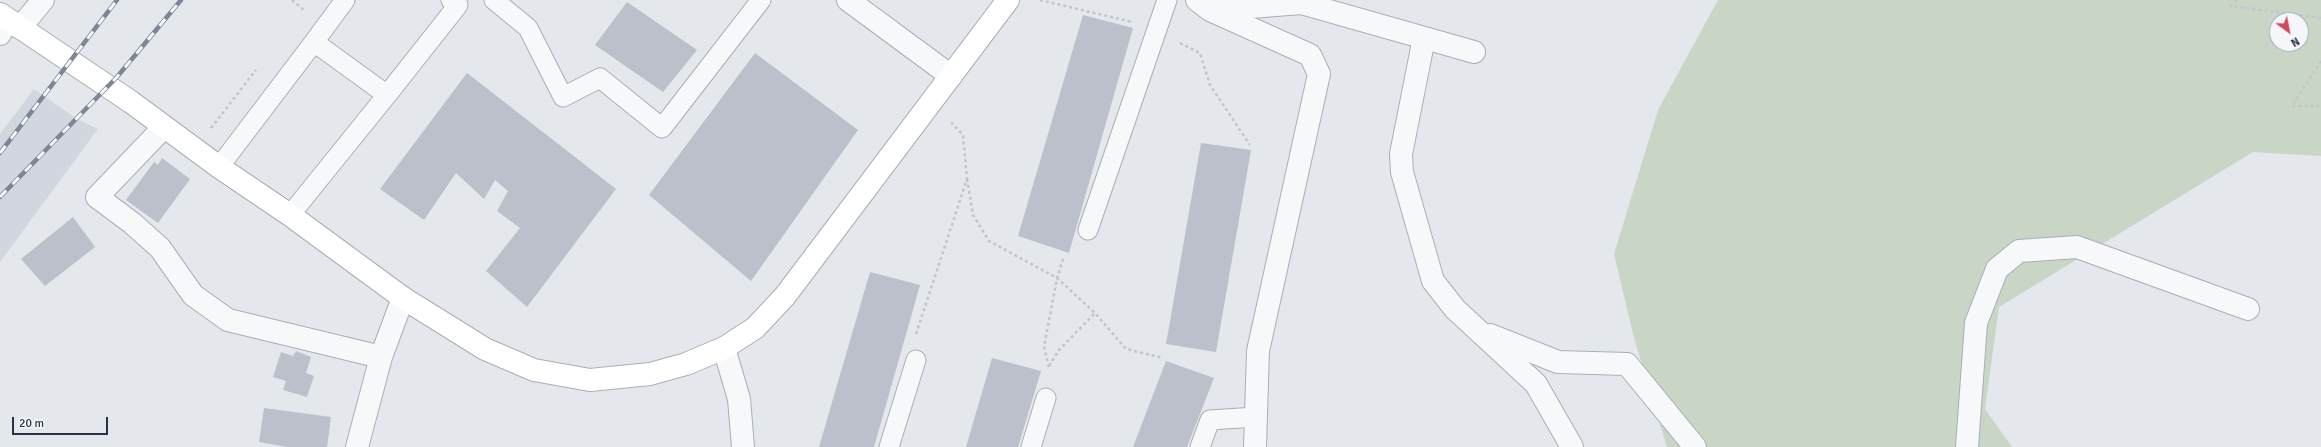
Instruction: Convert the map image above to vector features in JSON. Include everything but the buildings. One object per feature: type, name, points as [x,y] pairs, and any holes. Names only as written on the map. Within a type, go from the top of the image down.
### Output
[{"type":"street","points":[[43,0],[7,24],[164,127],[290,215],[403,298],[485,349],[534,370],[590,380],[650,374],[686,364],[724,348],[755,328],[785,296],[1008,0]]},
{"type":"street","points":[[848,0],[951,76]]},
{"type":"street","points":[[1204,5],[1301,3],[1474,52]]},
{"type":"street","points":[[1204,5],[1310,55],[1319,74],[1258,351],[1255,447]]},
{"type":"street","points":[[1424,38],[1401,154],[1402,172],[1433,281],[1455,309],[1536,384],[1572,447]]},
{"type":"street","points":[[164,127],[97,197],[132,223],[160,248],[193,296],[228,320],[381,357]]},
{"type":"street","points":[[1967,447],[1976,323],[1997,269],[2019,251],[2077,247],[2248,309]]},
{"type":"street","points":[[357,447],[381,357],[403,298]]},
{"type":"street","points":[[1479,330],[1558,362],[1627,364],[1695,447]]},
{"type":"street","points":[[724,348],[739,400],[743,447]]},
{"type":"lane","points":[[219,166],[345,0]]},
{"type":"lane","points":[[290,215],[458,5],[451,0]]},
{"type":"lane","points":[[494,0],[528,28],[563,97],[600,78],[662,128],[761,0]]},
{"type":"lane","points":[[1088,230],[1167,0]]},
{"type":"lane","points":[[314,42],[387,95]]},
{"type":"lane","points":[[890,447],[916,360]]},
{"type":"lane","points":[[1031,447],[1046,398]]},
{"type":"lane","points":[[1200,447],[1210,420],[1256,417]]},
{"type":"path","points":[[292,0],[304,9],[300,15]]},
{"type":"path","points":[[2237,0],[2231,6],[2321,18]]},
{"type":"path","points":[[2321,61],[2292,106],[2321,106]]},
{"type":"path","points":[[210,130],[257,69]]},
{"type":"path","points":[[931,104],[963,135],[967,179],[973,215],[989,241],[1056,278],[1095,313],[1126,349],[1162,358]]},
{"type":"path","points":[[916,337],[967,179]]},
{"type":"path","points":[[1064,256],[1056,278],[1044,347],[1049,367],[1059,350],[1095,313]]},
{"type":"shaded area","points":[[34,89],[77,119],[98,129],[0,262],[0,134]]},
{"type":"green space","points":[[1718,0],[2321,0],[2321,156],[2253,152],[1999,307],[1985,409],[2012,447],[1667,447],[1634,338],[1614,254],[1658,110]]},
{"type":"railway","points":[[0,153],[117,0]]},
{"type":"railway","points":[[0,197],[117,77],[181,0]]}]
